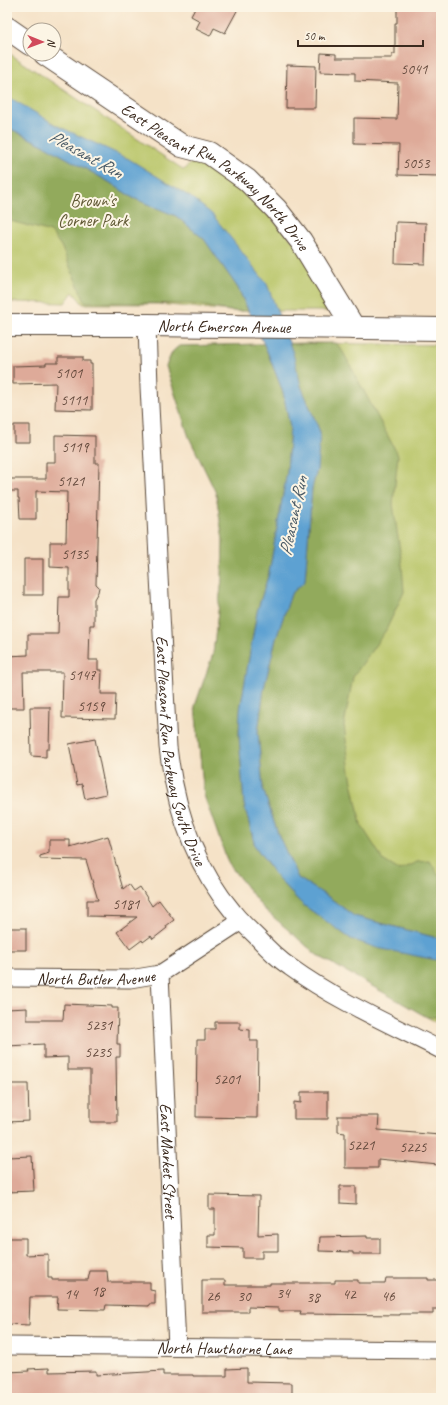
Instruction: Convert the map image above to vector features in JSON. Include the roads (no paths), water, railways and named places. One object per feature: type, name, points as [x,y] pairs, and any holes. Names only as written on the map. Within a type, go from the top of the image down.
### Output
[{"type":"street","points":[[7,28],[22,38]]},
{"type":"street","name":"East Pleasant Run Parkway North Drive","points":[[57,62],[182,146],[209,153],[247,180],[276,209],[301,241],[354,328]]},
{"type":"street","name":"North Emerson Avenue","points":[[7,325],[147,325],[441,329]]},
{"type":"street","name":"East Pleasant Run Parkway South Drive","points":[[147,325],[168,747],[170,766],[179,806],[191,842],[209,880],[233,913],[273,953],[290,967],[328,992],[441,1050]]},
{"type":"street","name":"North Butler Avenue","points":[[7,978],[130,979],[160,974],[241,921]]},
{"type":"street","name":"East Market Street","points":[[160,974],[177,1347]]},
{"type":"street","name":"North Hawthorne Lane","points":[[7,1346],[441,1350]]},
{"type":"water","name":"Pleasant Run","points":[[7,96],[58,126],[129,159],[192,198],[212,214],[267,284],[293,353],[301,386],[320,432],[317,470],[312,488],[305,581],[291,594],[276,639],[264,688],[258,732],[263,789],[278,834],[298,878],[330,898],[354,916],[441,939],[441,961],[377,948],[351,939],[302,904],[278,879],[255,846],[244,804],[239,736],[240,710],[257,612],[269,573],[287,472],[290,427],[283,392],[267,351],[238,288],[204,239],[176,216],[133,198],[109,182],[47,147],[7,127]]},
{"type":"park label","name":"Brown's Corner Park","points":[[93,210]]}]
